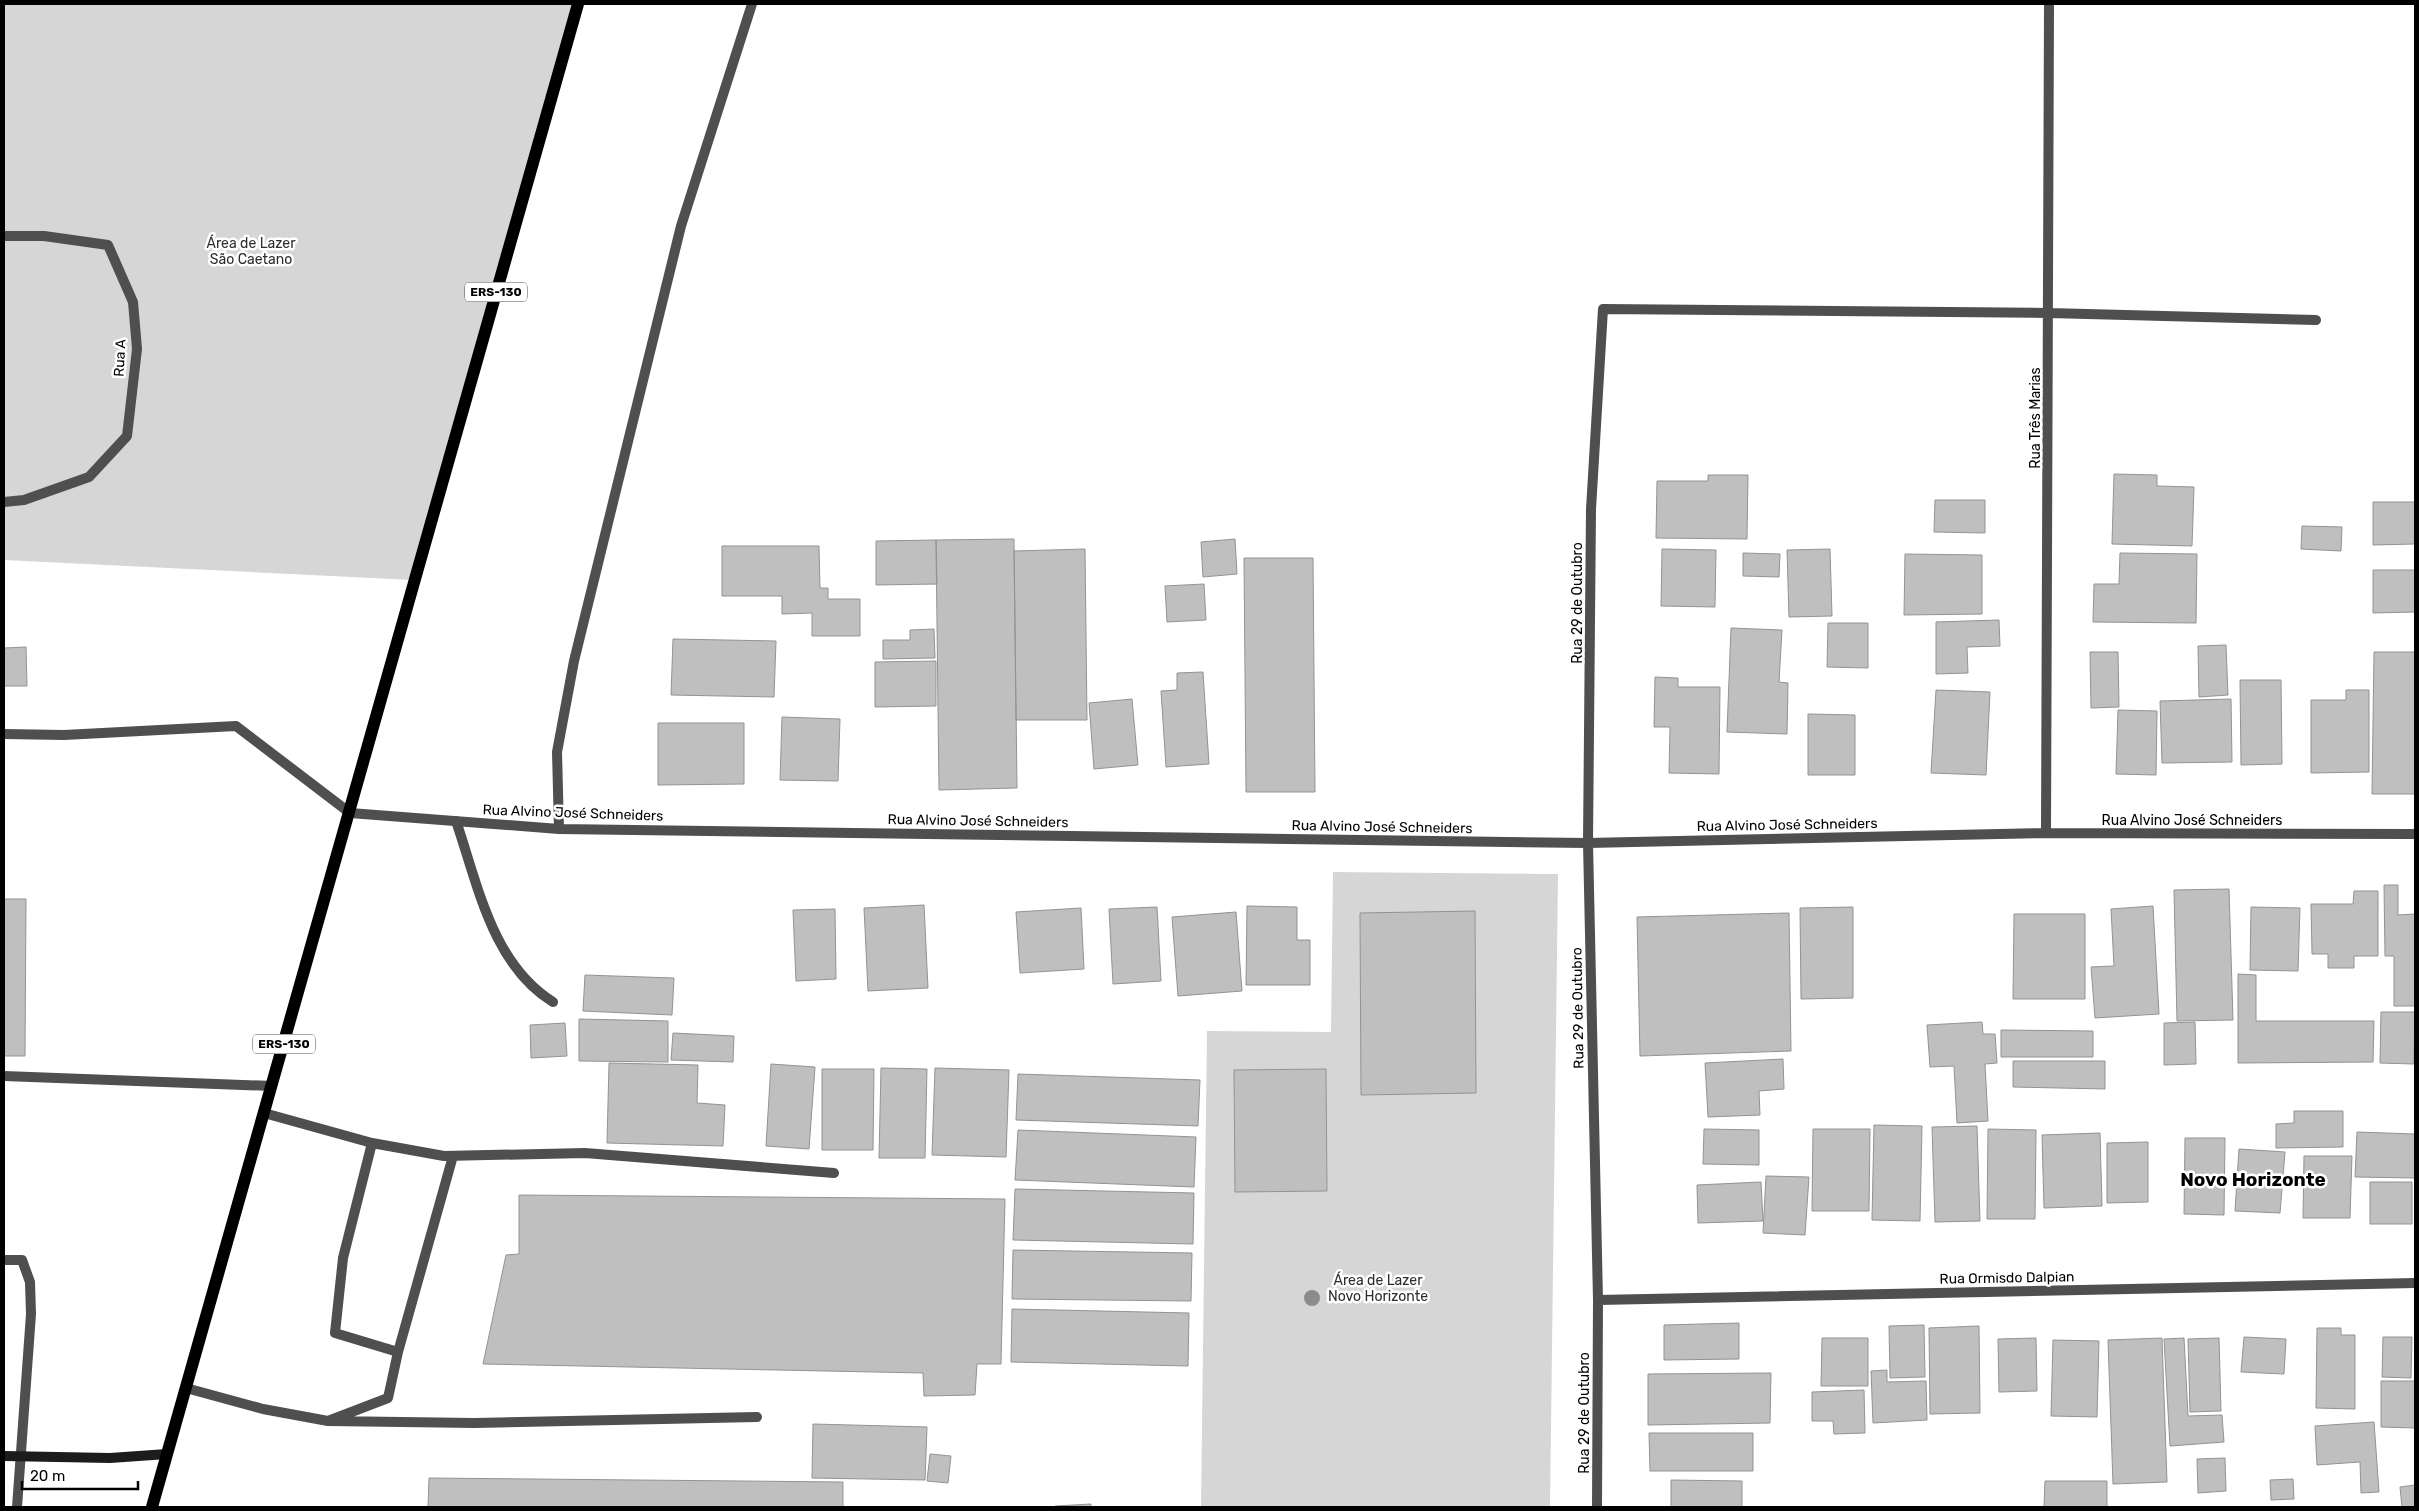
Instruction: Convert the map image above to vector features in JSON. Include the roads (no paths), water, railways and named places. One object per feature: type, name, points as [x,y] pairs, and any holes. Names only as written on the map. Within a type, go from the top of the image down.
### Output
[{"type":"main road","name":"ERS-130","points":[[152,1507],[578,4]]},
{"type":"street","points":[[559,829],[557,752],[574,662],[681,226],[752,4]]},
{"type":"street","name":"Rua Três Marias","points":[[2046,833],[2049,4]]},
{"type":"street","name":"Rua A","points":[[4,236],[44,236],[108,245],[133,302],[137,349],[127,436],[89,477],[24,500],[4,502]]},
{"type":"street","name":"Rua 29 de Outubro","points":[[1597,1507],[1598,1300],[1588,843],[1591,509],[1603,309],[2049,313]]},
{"type":"street","points":[[2049,313],[2316,320]]},
{"type":"street","points":[[4,734],[64,735],[236,726],[350,813]]},
{"type":"street","name":"Rua Alvino José Schneiders","points":[[350,813],[559,829],[1588,843],[2046,833],[2415,834]]},
{"type":"street","points":[[456,821],[490,927],[512,962],[536,992],[553,1002]]},
{"type":"street","points":[[4,1076],[272,1086]]},
{"type":"street","points":[[264,1113],[372,1143],[454,1156],[585,1154],[834,1173]]},
{"type":"street","points":[[372,1143],[342,1258],[335,1333],[398,1352]]},
{"type":"street","points":[[328,1421],[388,1398],[398,1352],[454,1156]]},
{"type":"street","points":[[4,1260],[22,1260],[30,1282],[30,1314],[17,1507]]},
{"type":"street","name":"Rua Ormisdo Dalpian","points":[[1598,1300],[2415,1283]]},
{"type":"street","points":[[186,1388],[264,1409],[328,1421],[475,1423],[758,1417]]},
{"type":"street","points":[[4,1456],[110,1458],[167,1454]]},
{"type":"district","name":"Novo Horizonte","points":[[2253,1179]]},
{"type":"park label","name":"Área de Lazer São Caetano","points":[[251,252]]},
{"type":"park label","name":"Área de Lazer Novo Horizonte","points":[[1378,1288]]}]
